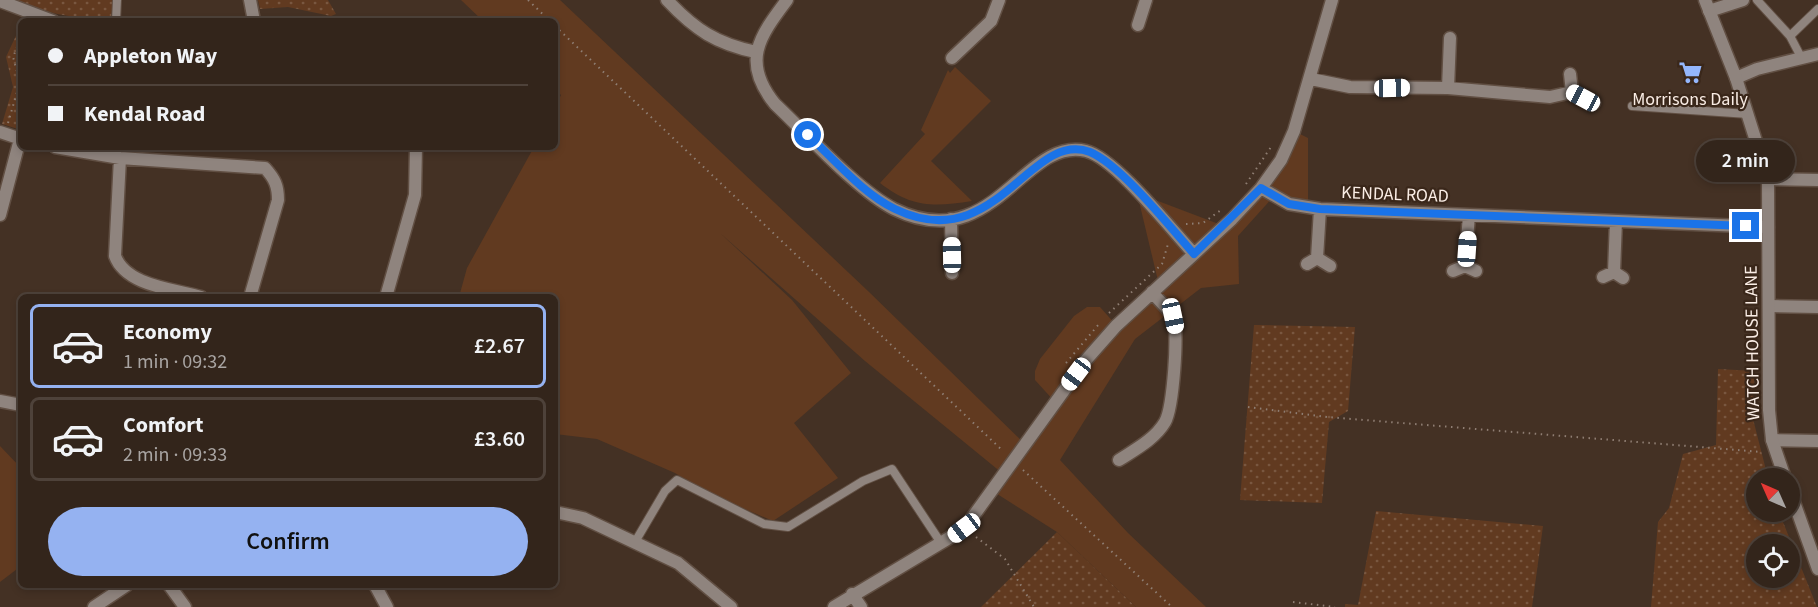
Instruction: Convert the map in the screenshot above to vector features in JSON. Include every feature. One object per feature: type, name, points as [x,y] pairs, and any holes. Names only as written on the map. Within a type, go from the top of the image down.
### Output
[{"type":"street","points":[[250,0],[253,18]]},
{"type":"street","points":[[667,0],[715,41],[756,52]]},
{"type":"street","points":[[787,0],[765,29],[756,52],[759,78],[775,104],[876,198],[912,216],[931,220],[951,219],[991,204],[1051,155],[1077,150],[1101,158],[1194,254]]},
{"type":"street","points":[[952,58],[991,21],[999,0]]},
{"type":"street","points":[[1138,26],[1146,0]]},
{"type":"street","points":[[834,607],[964,528],[1086,360],[1116,326],[1261,188],[1281,160],[1294,132],[1332,0]]},
{"type":"street","points":[[1707,6],[1743,0]]},
{"type":"street","points":[[0,2],[45,18]]},
{"type":"street","name":"WATCH HOUSE LANE","points":[[1707,6],[1736,78],[1768,179],[1769,410],[1772,440],[1782,468]]},
{"type":"street","points":[[1448,87],[1450,38]]},
{"type":"street","points":[[1736,78],[1801,57],[1818,54]]},
{"type":"street","points":[[1570,75],[1572,92]]},
{"type":"street","points":[[1311,79],[1350,87],[1448,87],[1550,96],[1572,92],[1594,104]]},
{"type":"street","points":[[2,133],[18,138]]},
{"type":"street","points":[[0,215],[18,150]]},
{"type":"street","points":[[73,150],[120,158],[265,168],[274,177],[278,188],[278,200],[251,294]]},
{"type":"street","points":[[387,294],[415,195],[417,150]]},
{"type":"street","points":[[120,158],[115,256],[119,266],[138,279],[190,294]]},
{"type":"street","points":[[1768,179],[1818,180]]},
{"type":"street","name":"KENDAL ROAD","points":[[1261,188],[1289,204],[1320,209],[1768,227]]},
{"type":"street","name":"KENDAL ROAD","points":[[1320,209],[1312,261],[1330,266]]},
{"type":"street","name":"KENDAL ROAD","points":[[1465,269],[1469,215]]},
{"type":"street","points":[[951,219],[952,273]]},
{"type":"street","points":[[1613,276],[1616,221]]},
{"type":"street","points":[[1119,460],[1158,431],[1166,420],[1170,405],[1176,331],[1173,316],[1152,292]]},
{"type":"street","points":[[1770,306],[1818,307]]},
{"type":"street","points":[[0,401],[18,404]]},
{"type":"street","points":[[1772,440],[1818,441]]},
{"type":"street","points":[[558,513],[583,518],[678,563],[731,607]]},
{"type":"street","points":[[1800,519],[1818,569]]},
{"type":"street","points":[[94,607],[122,588]]},
{"type":"street","points":[[171,588],[185,607]]},
{"type":"street","points":[[377,588],[387,607]]},
{"type":"street","points":[[852,594],[861,607]]},
{"type":"lane","points":[[116,18],[117,0]]},
{"type":"lane","points":[[1757,0],[1790,36],[1801,57]]},
{"type":"lane","points":[[1790,36],[1818,9]]},
{"type":"lane","points":[[1632,106],[1748,114]]},
{"type":"lane","points":[[635,542],[665,491],[677,480],[764,524],[788,527],[863,481],[892,469],[941,543]]},
{"type":"path","points":[[528,0],[547,18]]},
{"type":"path","points":[[558,29],[1012,460],[1172,607]]},
{"type":"path","points":[[18,45],[13,57],[18,75]]},
{"type":"path","points":[[2,133],[18,88]]},
{"type":"path","points":[[1244,186],[1274,144]]},
{"type":"path","points":[[1065,364],[1078,346],[1118,303],[1162,264],[1168,244],[1186,224],[1203,223],[1224,207]]},
{"type":"path","points":[[1248,407],[1327,417],[1777,453]]},
{"type":"path","points":[[964,528],[1005,559],[1034,607]]},
{"type":"path","points":[[1293,602],[1335,607]]},
{"type":"shaded area","points":[[15,0],[113,0],[111,18],[85,18],[40,9]]},
{"type":"shaded area","points":[[258,0],[328,0],[336,14],[331,16],[288,7],[260,9]]},
{"type":"shaded area","points":[[461,0],[560,0],[868,291],[1024,443],[1055,402],[1035,380],[1035,371],[1040,359],[1074,316],[1087,307],[1100,307],[1116,325],[1159,285],[1137,193],[1224,226],[1294,131],[1308,138],[1308,207],[1274,196],[1238,236],[1239,284],[1201,288],[1135,339],[1060,460],[1128,533],[1206,607],[1136,607],[1057,532],[991,490],[1002,473],[865,361],[720,233],[792,300],[851,373],[794,423],[838,478],[773,521],[712,495],[675,473],[597,439],[558,434],[558,294],[460,294],[467,268],[532,150],[558,150],[558,101],[561,95],[558,92],[558,18],[480,18]]},
{"type":"shaded area","points":[[18,31],[18,129],[2,124],[13,87],[6,57]]},
{"type":"shaded area","points":[[955,67],[991,101],[931,161],[972,201],[924,204],[903,197],[880,183],[925,134],[921,130],[948,70],[950,73]]},
{"type":"shaded area","points":[[1254,325],[1355,327],[1348,411],[1329,422],[1322,503],[1240,500]]},
{"type":"shaded area","points":[[1718,369],[1755,371],[1752,415],[1765,468],[1746,468],[1746,522],[1783,522],[1788,534],[1746,534],[1746,588],[1800,588],[1800,564],[1817,607],[1651,607],[1658,522],[1669,508],[1683,454],[1716,445]]},
{"type":"shaded area","points":[[0,446],[18,465],[18,568],[0,582]]},
{"type":"shaded area","points":[[1376,511],[1543,526],[1532,607],[1345,607],[1345,604],[1358,605]]},
{"type":"shaded area","points":[[1057,532],[1136,607],[981,607]]},
{"type":"place","name":"Morrisons Daily","points":[[1690,73]]},
{"type":"route","points":[[808,135],[876,198],[912,216],[931,220],[951,219],[973,213],[991,204],[1051,155],[1066,150],[1088,152],[1101,158],[1118,172],[1194,254],[1261,188],[1289,204],[1320,209],[1746,226]]}]
